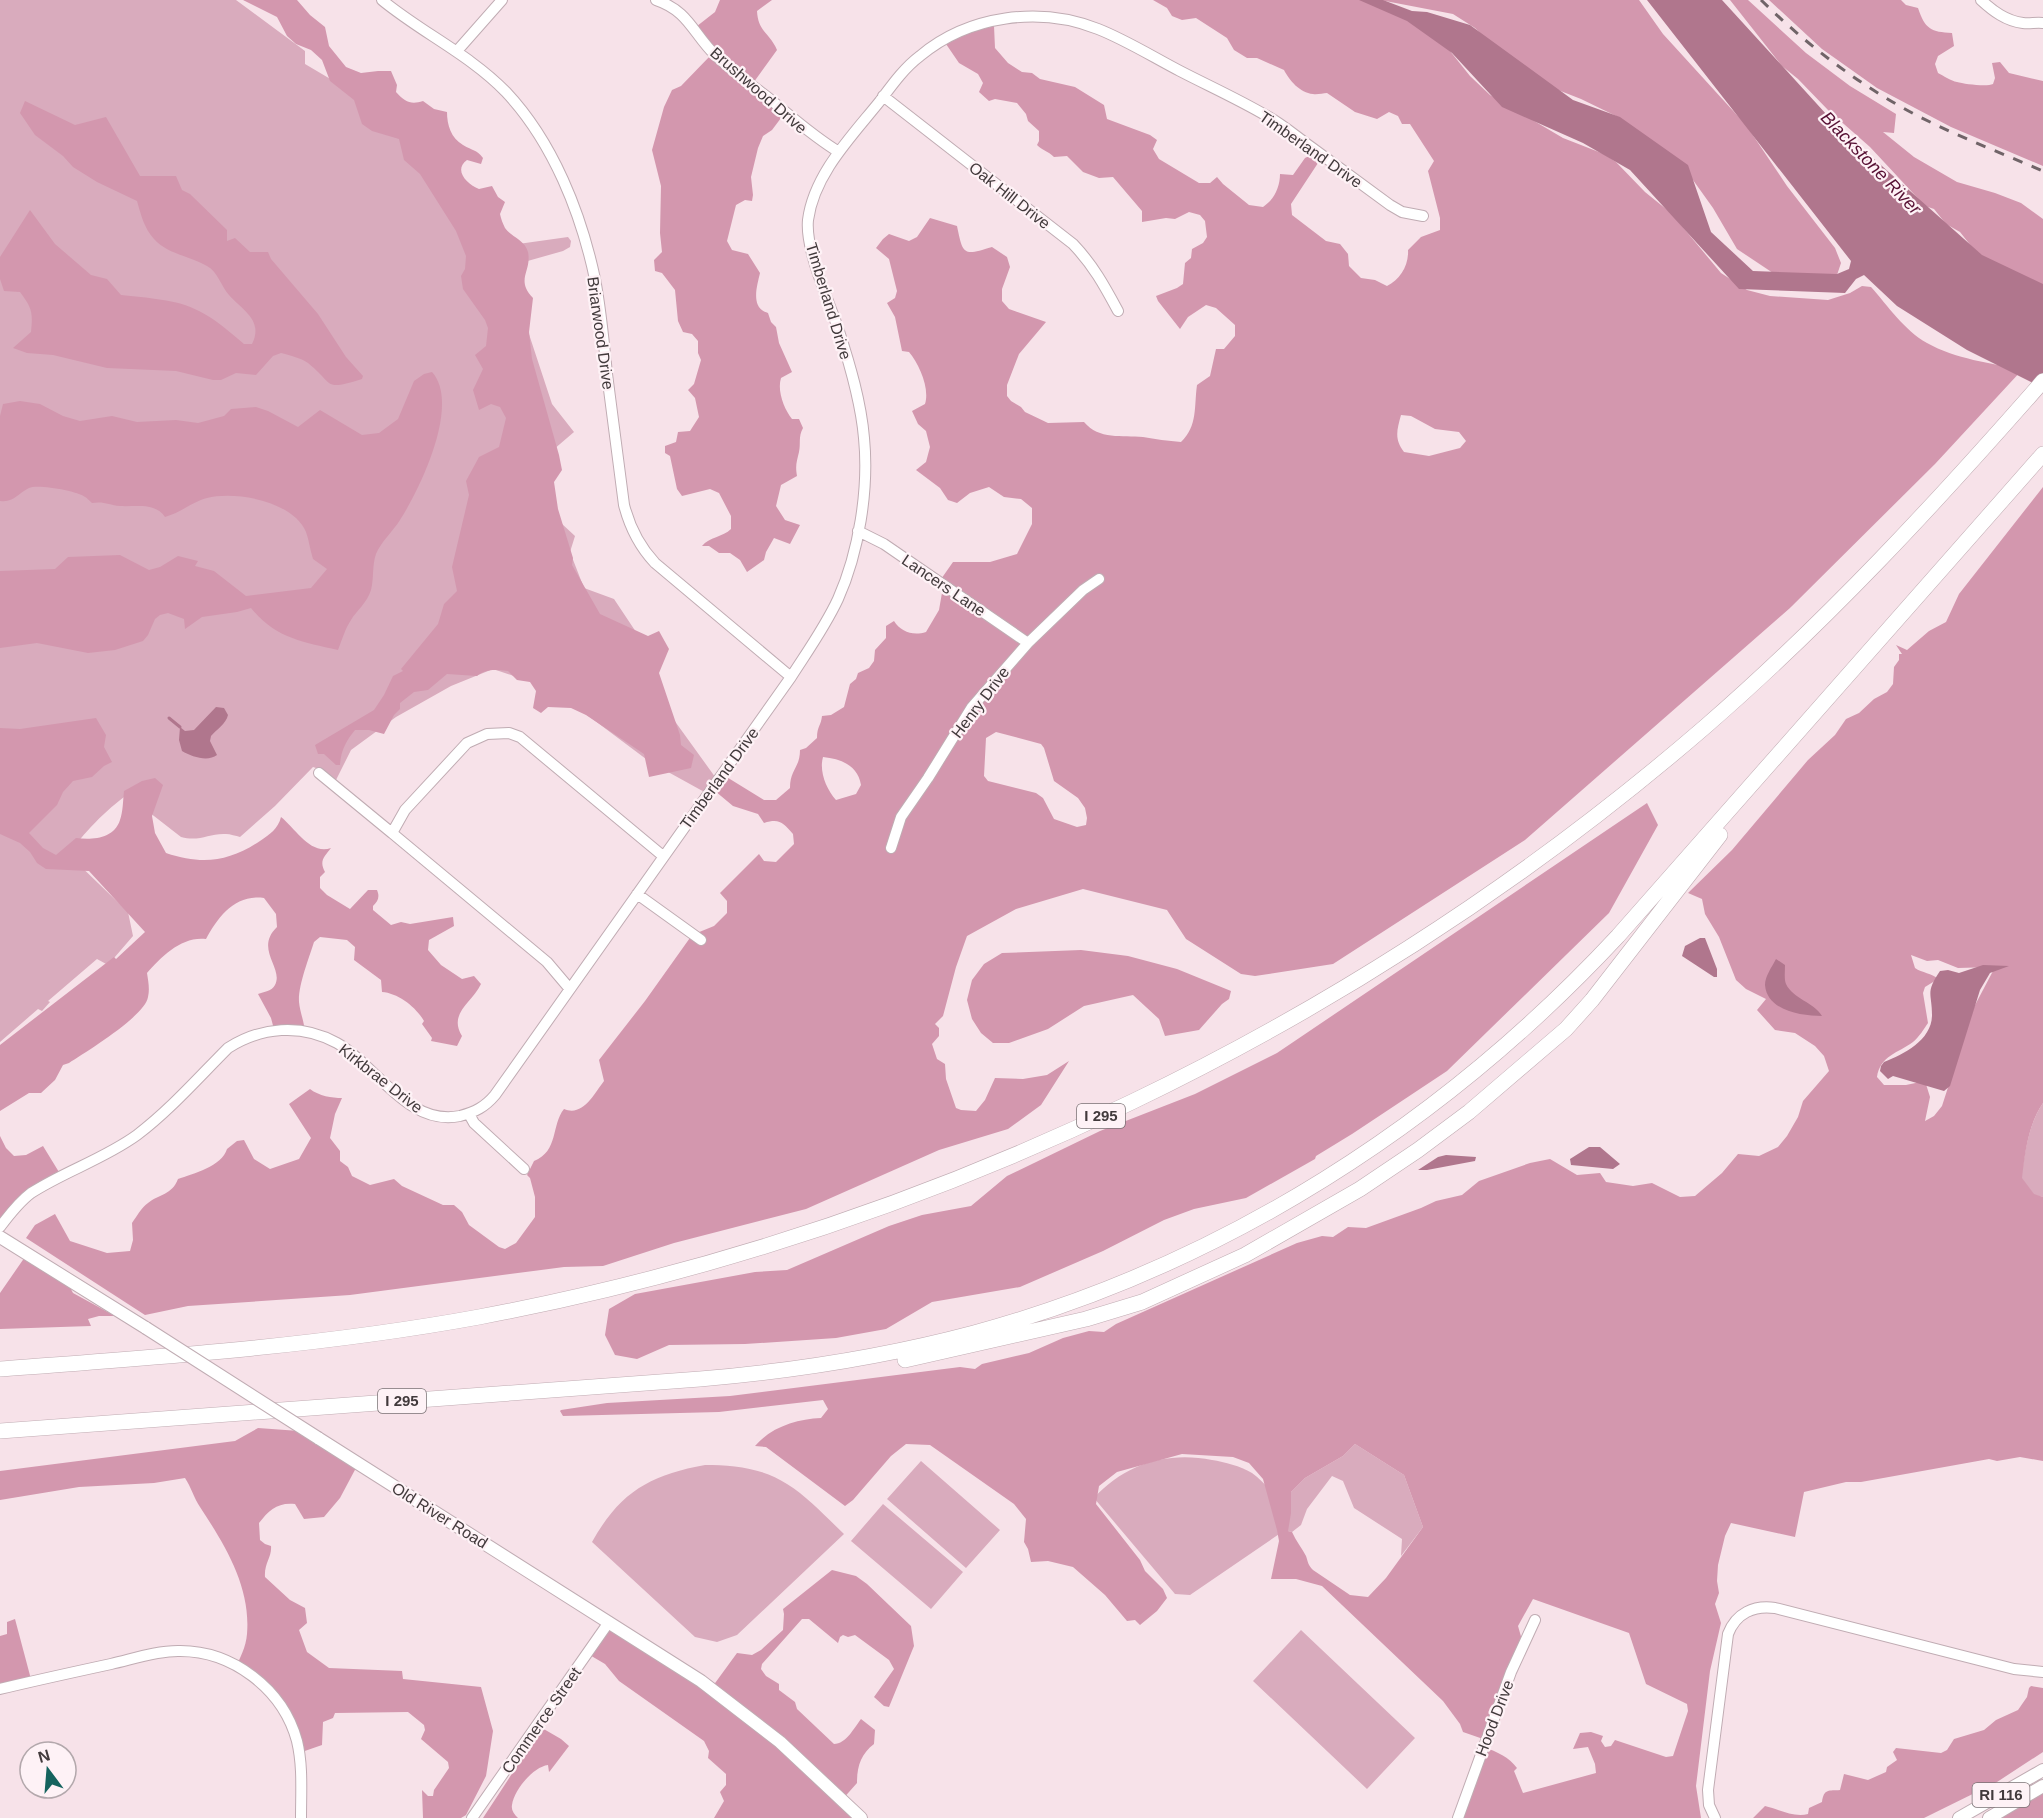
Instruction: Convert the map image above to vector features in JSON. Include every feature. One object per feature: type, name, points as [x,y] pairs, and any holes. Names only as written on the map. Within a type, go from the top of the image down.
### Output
[{"type":"highway","name":"I 295","points":[[0,1369],[304,1343],[453,1321],[579,1296],[680,1270],[812,1231],[952,1180],[1090,1122],[1194,1071],[1324,999],[1451,919],[1574,833],[1708,724],[1810,631],[1907,533],[2043,381]]},
{"type":"highway","name":"I 295","points":[[0,1431],[653,1383],[804,1368],[941,1341],[1008,1323],[1074,1301],[1139,1275],[1213,1241],[1264,1215],[1354,1161],[1440,1101],[1503,1049],[1554,1002],[1618,936],[2043,454]]},
{"type":"highway","points":[[804,1368],[874,1364],[909,1359],[1086,1319],[1130,1306],[1169,1291],[1245,1255],[1360,1189],[1469,1112],[1531,1061],[1574,1020],[1803,728]]},
{"type":"main road","name":"Old River Road","points":[[0,1237],[683,1669],[732,1703],[794,1754],[861,1818]]},
{"type":"main road","name":"RI 116","points":[[1959,1818],[2043,1770]]},
{"type":"main road","name":"RI 116","points":[[1989,1818],[2043,1786]]},
{"type":"street","name":"Briarwood Drive","points":[[382,0],[457,51],[488,76],[520,109],[558,168],[583,234],[597,292],[624,505],[632,530],[645,552],[655,563],[791,677]]},
{"type":"street","points":[[457,51],[502,0]]},
{"type":"street","name":"Brushwood Drive","points":[[656,0],[682,13],[713,53],[729,68],[813,136],[839,152]]},
{"type":"street","points":[[1981,0],[1992,10],[2010,20],[2043,23]]},
{"type":"street","name":"Timberland Drive","points":[[569,988],[791,677],[822,629],[839,596],[854,556],[858,531],[865,462],[861,413],[840,334],[811,249],[808,223],[812,202],[819,184],[839,152],[900,75],[919,56],[944,39],[964,30],[980,24],[1021,16],[1042,15],[1099,29],[1268,117],[1390,205],[1402,212],[1423,216]]},
{"type":"street","name":"Oak Hill Drive","points":[[883,96],[1072,244],[1089,261],[1118,311]]},
{"type":"street","name":"Lancers Lane","points":[[858,531],[884,544],[1028,643]]},
{"type":"street","name":"Henry Drive","points":[[891,848],[901,817],[928,778],[966,715],[1028,643],[1083,590],[1099,579]]},
{"type":"street","points":[[392,832],[405,810],[467,743],[487,734],[509,733],[520,737],[663,856]]},
{"type":"street","points":[[319,773],[547,962],[569,988]]},
{"type":"street","points":[[638,894],[701,940]]},
{"type":"street","name":"Kirkbrae Drive","points":[[0,1227],[30,1194],[109,1153],[136,1135],[165,1112],[228,1048],[245,1038],[263,1032],[290,1029],[318,1035],[338,1044],[407,1102],[431,1116],[451,1118],[469,1114],[486,1105],[569,988]]},
{"type":"street","points":[[469,1114],[474,1123],[524,1169]]},
{"type":"street","points":[[1715,1818],[1709,1805],[1708,1790],[1728,1634],[1739,1616],[1750,1610],[1762,1606],[1775,1608],[2014,1669],[2043,1672]]},
{"type":"street","name":"Hood Drive","points":[[1458,1818],[1504,1689],[1535,1620]]},
{"type":"street","name":"Commerce Street","points":[[472,1818],[609,1622]]},
{"type":"street","points":[[0,1689],[169,1652],[199,1653],[226,1661],[250,1674],[265,1686],[282,1707],[290,1723],[296,1739],[300,1764],[301,1818]]},
{"type":"shaded area","points":[[0,0],[236,0],[305,51],[305,64],[371,103],[511,245],[568,237],[571,241],[570,247],[563,251],[517,264],[523,316],[552,404],[574,432],[553,450],[540,473],[561,523],[575,536],[570,552],[584,588],[614,599],[642,641],[674,720],[718,781],[708,794],[650,762],[590,717],[535,683],[493,669],[451,686],[396,717],[351,750],[336,780],[322,770],[313,767],[275,806],[240,837],[226,834],[199,838],[181,837],[127,795],[95,822],[69,855],[128,912],[133,936],[108,965],[97,959],[48,1001],[50,1002],[42,1011],[38,1009],[0,1042]]},
{"type":"shaded area","points":[[243,0],[297,0],[325,27],[329,46],[346,67],[361,73],[391,71],[397,85],[396,92],[399,95],[408,102],[423,101],[434,109],[447,112],[449,126],[455,139],[483,158],[481,164],[467,160],[461,172],[470,184],[479,189],[492,186],[498,197],[505,202],[500,214],[505,228],[524,244],[528,252],[525,286],[533,298],[529,332],[532,359],[562,470],[554,482],[558,509],[573,558],[572,565],[600,614],[648,636],[659,631],[669,649],[659,673],[680,735],[681,745],[694,755],[691,768],[649,777],[644,754],[586,715],[571,708],[548,707],[541,713],[533,708],[536,691],[530,682],[517,680],[508,671],[496,670],[477,676],[447,674],[428,690],[414,692],[400,703],[400,709],[394,715],[384,734],[369,730],[355,730],[344,746],[340,765],[336,765],[324,754],[318,754],[315,745],[374,710],[393,676],[403,671],[401,669],[438,624],[444,604],[457,591],[452,567],[469,495],[466,481],[479,457],[499,447],[506,418],[500,407],[491,404],[479,410],[473,390],[483,369],[475,355],[486,346],[488,328],[463,289],[461,276],[465,269],[466,256],[456,231],[420,174],[404,160],[399,139],[372,131],[362,124],[354,100],[330,81],[322,60],[311,50],[296,44],[287,36],[277,17]]},
{"type":"shaded area","points":[[720,0],[772,0],[757,11],[762,28],[777,50],[751,86],[784,114],[772,130],[763,136],[751,177],[752,201],[745,200],[736,205],[727,241],[732,250],[748,254],[760,273],[756,290],[757,302],[762,310],[768,313],[771,322],[776,327],[779,343],[792,372],[781,378],[782,400],[792,419],[799,419],[803,428],[796,463],[797,476],[781,485],[776,506],[785,520],[800,525],[790,544],[774,538],[764,560],[747,572],[740,560],[730,553],[719,553],[709,546],[702,546],[731,529],[731,516],[719,493],[710,489],[682,496],[677,489],[670,456],[665,453],[665,446],[676,442],[678,432],[690,431],[699,417],[695,398],[688,390],[694,384],[701,360],[698,353],[698,341],[692,334],[683,332],[678,321],[675,290],[662,273],[655,271],[654,260],[662,252],[661,186],[652,150],[664,107],[672,90],[681,86],[710,56],[692,30],[715,12]]},
{"type":"shaded area","points":[[1153,0],[1374,0],[1432,34],[1446,46],[1470,76],[1490,95],[1563,138],[1604,154],[1616,162],[1645,192],[1671,213],[1721,273],[1747,290],[1770,296],[1828,300],[1850,293],[1862,286],[1871,287],[1904,325],[1927,343],[1961,357],[2022,370],[1935,464],[1790,608],[1525,840],[1333,964],[1255,976],[1241,974],[1186,939],[1167,910],[1083,889],[1016,909],[967,936],[943,1016],[935,1024],[939,1028],[939,1036],[932,1044],[937,1059],[945,1064],[946,1079],[956,1108],[976,1111],[985,1100],[995,1078],[1023,1079],[1047,1075],[1069,1061],[1041,1105],[1008,1129],[939,1150],[806,1209],[674,1243],[603,1266],[564,1267],[350,1295],[188,1306],[145,1315],[26,1238],[35,1225],[55,1214],[70,1241],[107,1253],[130,1251],[133,1240],[132,1223],[143,1207],[169,1191],[178,1179],[213,1165],[237,1141],[244,1140],[254,1159],[270,1169],[299,1159],[311,1138],[289,1104],[310,1089],[326,1096],[342,1098],[335,1114],[330,1138],[340,1151],[340,1161],[348,1167],[352,1176],[370,1185],[394,1179],[402,1186],[443,1205],[454,1205],[462,1212],[469,1225],[499,1247],[505,1249],[516,1243],[535,1217],[535,1197],[527,1175],[534,1161],[542,1157],[551,1144],[557,1122],[564,1109],[577,1110],[592,1098],[604,1081],[599,1060],[692,935],[714,926],[727,913],[727,901],[720,893],[759,854],[764,861],[776,862],[794,844],[793,834],[784,824],[778,821],[764,823],[758,814],[733,806],[715,791],[725,776],[764,800],[776,800],[790,788],[800,750],[806,748],[817,738],[822,716],[831,715],[844,707],[850,684],[856,679],[858,673],[869,668],[874,661],[875,650],[886,638],[886,626],[894,621],[908,632],[916,634],[926,632],[939,610],[943,587],[939,582],[953,562],[990,562],[1017,554],[1032,524],[1032,508],[1021,499],[1004,497],[989,487],[970,493],[957,503],[948,500],[940,488],[916,470],[926,462],[930,447],[926,431],[918,424],[912,411],[925,404],[926,391],[923,376],[916,363],[909,352],[902,351],[895,317],[887,303],[895,298],[897,291],[889,259],[876,248],[883,239],[889,234],[909,241],[917,237],[930,218],[957,226],[961,243],[966,251],[975,252],[992,247],[1007,257],[1010,267],[1002,289],[1002,301],[1009,309],[1046,322],[1019,354],[1007,385],[1007,396],[1025,412],[1048,423],[1084,422],[1090,428],[1104,434],[1181,442],[1193,422],[1197,385],[1210,376],[1216,349],[1224,349],[1235,336],[1235,325],[1216,308],[1206,305],[1188,317],[1180,329],[1156,296],[1183,284],[1185,263],[1191,258],[1192,249],[1203,243],[1207,237],[1205,221],[1200,215],[1189,212],[1175,219],[1166,218],[1142,222],[1142,211],[1113,177],[1099,178],[1083,172],[1067,156],[1054,157],[1039,147],[1037,145],[1039,131],[1028,121],[1026,114],[1017,103],[995,99],[989,101],[979,92],[983,83],[978,74],[959,63],[946,44],[963,34],[994,26],[995,48],[1008,63],[1040,79],[1075,87],[1104,105],[1107,119],[1150,135],[1157,140],[1153,149],[1159,159],[1199,183],[1210,183],[1217,177],[1249,205],[1263,207],[1267,204],[1276,193],[1280,174],[1293,175],[1309,156],[1318,163],[1291,204],[1292,215],[1326,241],[1340,244],[1348,254],[1349,266],[1361,278],[1375,280],[1387,286],[1392,283],[1400,276],[1405,266],[1408,250],[1421,237],[1440,230],[1440,218],[1428,171],[1434,161],[1410,124],[1402,124],[1398,116],[1389,112],[1377,119],[1355,112],[1327,93],[1308,93],[1299,89],[1284,70],[1257,58],[1247,58],[1234,50],[1227,38],[1196,18],[1182,20],[1172,16],[1167,8]],"holes":[[[1401,415],[1411,416],[1435,429],[1459,432],[1466,441],[1460,448],[1429,456],[1404,452],[1397,434]],[[996,732],[1041,744],[1054,781],[1078,798],[1085,808],[1086,825],[1077,827],[1054,819],[1043,798],[1036,793],[988,781],[984,776],[986,738]],[[823,757],[830,758],[853,768],[861,785],[856,794],[836,800],[824,780]]]},
{"type":"shaded area","points":[[1380,0],[1639,0],[1663,34],[1746,125],[1787,186],[1835,248],[1841,263],[1837,275],[1773,273],[1737,249],[1713,208],[1683,166],[1616,116],[1535,81],[1513,65],[1475,28],[1453,14]]},
{"type":"shaded area","points":[[1730,0],[1748,0],[1806,53],[1850,86],[1896,114],[1894,133],[1883,132],[1914,157],[1957,182],[2021,203],[2043,219],[2043,296],[1979,256],[1960,232],[1946,224],[1934,209],[1925,206],[1870,147],[1782,66]]},
{"type":"shaded area","points":[[1769,0],[1901,0],[1906,5],[1918,8],[1923,21],[1930,28],[1939,32],[1952,33],[1954,46],[1938,56],[1935,64],[1938,73],[1952,81],[1975,85],[1993,84],[1995,78],[1992,63],[2000,62],[2009,73],[2043,81],[2043,166],[1951,127],[1877,88],[1822,49]]},
{"type":"shaded area","points":[[25,101],[75,125],[106,117],[140,176],[176,176],[182,190],[190,194],[227,230],[227,241],[235,238],[250,252],[268,252],[271,259],[318,314],[346,357],[363,376],[362,379],[341,385],[330,384],[305,361],[281,353],[273,356],[256,375],[236,373],[221,380],[213,380],[176,371],[107,368],[53,355],[27,353],[13,348],[31,332],[32,315],[20,292],[4,291],[0,279],[0,257],[30,210],[55,244],[91,275],[107,279],[121,295],[161,300],[190,307],[217,322],[244,344],[252,344],[255,336],[255,328],[250,316],[229,295],[211,269],[165,248],[154,239],[145,226],[137,201],[97,182],[73,167],[63,156],[35,135],[20,113]]},
{"type":"shaded area","points":[[432,372],[440,386],[442,404],[440,425],[427,468],[400,520],[376,554],[369,595],[349,623],[338,650],[290,637],[270,626],[251,608],[202,617],[185,629],[184,619],[168,613],[160,615],[155,619],[143,641],[115,650],[88,653],[37,643],[0,648],[0,571],[55,569],[68,557],[120,555],[149,570],[160,567],[178,556],[198,561],[195,566],[214,571],[246,596],[311,588],[327,569],[313,559],[306,532],[299,521],[277,506],[248,498],[219,496],[207,498],[165,517],[151,507],[92,503],[81,495],[49,488],[29,488],[12,499],[0,501],[0,416],[3,404],[20,401],[40,404],[63,416],[80,421],[112,416],[137,422],[176,420],[198,423],[224,416],[231,409],[256,407],[298,427],[320,410],[362,435],[379,433],[398,419],[414,381]]},
{"type":"shaded area","points":[[2043,487],[2043,1103],[2031,1130],[2022,1178],[2034,1194],[2043,1197],[2043,1461],[2020,1457],[1997,1461],[1989,1459],[1861,1482],[1846,1482],[1804,1492],[1795,1537],[1731,1523],[1725,1536],[1718,1565],[1719,1593],[1715,1604],[1721,1623],[1710,1671],[1696,1786],[1701,1818],[1459,1818],[1484,1747],[1502,1755],[1514,1764],[1517,1768],[1514,1771],[1523,1793],[1596,1773],[1588,1747],[1573,1749],[1580,1733],[1591,1732],[1603,1736],[1601,1741],[1605,1747],[1611,1746],[1615,1740],[1666,1757],[1673,1756],[1688,1711],[1687,1704],[1646,1684],[1629,1633],[1533,1599],[1518,1626],[1524,1647],[1486,1740],[1463,1732],[1460,1724],[1443,1701],[1322,1586],[1296,1579],[1271,1579],[1279,1541],[1263,1479],[1249,1463],[1233,1457],[1182,1454],[1117,1472],[1099,1486],[1096,1504],[1140,1560],[1145,1571],[1163,1589],[1167,1598],[1157,1611],[1140,1625],[1135,1620],[1127,1621],[1105,1595],[1073,1567],[1048,1561],[1031,1562],[1024,1542],[1026,1519],[1014,1504],[930,1445],[906,1444],[891,1456],[853,1500],[845,1506],[766,1447],[755,1446],[761,1439],[785,1425],[821,1418],[828,1409],[823,1400],[719,1412],[563,1416],[560,1411],[607,1403],[730,1396],[960,1367],[975,1369],[982,1364],[1029,1353],[1063,1338],[1089,1331],[1104,1332],[1116,1324],[1297,1243],[1322,1236],[1333,1237],[1348,1227],[1366,1228],[1436,1201],[1462,1195],[1479,1181],[1530,1163],[1550,1159],[1577,1175],[1600,1173],[1606,1182],[1633,1186],[1652,1183],[1680,1197],[1695,1196],[1722,1173],[1738,1154],[1759,1156],[1778,1147],[1798,1117],[1803,1101],[1829,1071],[1824,1056],[1815,1046],[1795,1033],[1775,1030],[1757,1010],[1766,999],[1746,989],[1736,980],[1719,937],[1705,914],[1702,899],[1688,893],[1732,850],[1808,760],[1835,735],[1846,719],[1859,713],[1874,699],[1887,692],[1893,684],[1894,667],[1899,660],[1899,654],[1902,654],[1896,645],[1907,650],[1929,631],[1946,622],[1959,594]],"holes":[[[1911,955],[1927,961],[1938,960],[1958,968],[1993,967],[1974,1007],[1942,1106],[1934,1116],[1925,1121],[1930,1097],[1925,1081],[1906,1085],[1884,1085],[1877,1077],[1882,1064],[1890,1056],[1913,1042],[1928,1023],[1923,993],[1925,987],[1938,979],[1915,968]],[[1355,1444],[1404,1475],[1423,1527],[1386,1578],[1368,1597],[1350,1595],[1313,1570],[1292,1532],[1288,1531],[1291,1492],[1305,1478],[1343,1456]]]},
{"type":"shaded area","points":[[96,718],[106,735],[104,747],[112,762],[92,777],[73,781],[63,792],[57,805],[29,833],[43,848],[56,855],[76,838],[89,839],[108,835],[120,820],[124,791],[142,781],[155,778],[163,785],[152,816],[155,833],[166,853],[203,860],[226,857],[249,848],[267,836],[276,828],[281,817],[304,840],[316,848],[331,848],[323,859],[322,865],[325,872],[320,877],[320,888],[350,909],[368,890],[377,890],[378,899],[373,910],[391,925],[453,917],[454,926],[429,940],[428,950],[441,965],[462,979],[474,976],[481,984],[459,1014],[458,1028],[462,1036],[457,1046],[431,1041],[432,1038],[422,1024],[424,1021],[421,1016],[400,998],[382,992],[381,980],[354,960],[355,947],[347,940],[320,937],[314,942],[300,988],[299,1002],[305,1035],[275,1033],[271,1018],[258,994],[272,989],[277,979],[268,943],[277,927],[276,914],[264,898],[254,898],[236,903],[222,915],[206,939],[189,941],[173,948],[147,973],[148,997],[137,1014],[88,1051],[63,1065],[55,1080],[41,1093],[29,1093],[0,1111],[0,1045],[114,957],[116,959],[145,932],[89,871],[46,869],[37,863],[20,843],[0,834],[0,728],[20,729]]},
{"type":"shaded area","points":[[1647,803],[1658,825],[1609,913],[1447,1071],[1316,1156],[1315,1159],[1246,1198],[1194,1209],[1164,1220],[1103,1251],[1020,1287],[932,1302],[886,1329],[836,1338],[745,1344],[669,1345],[637,1359],[615,1355],[605,1335],[609,1309],[635,1294],[755,1272],[787,1270],[889,1226],[922,1215],[971,1206],[1007,1176],[1100,1131],[1195,1094],[1277,1053]]},
{"type":"shaded area","points":[[1081,950],[1128,956],[1177,969],[1231,991],[1229,999],[1199,1030],[1165,1036],[1159,1019],[1133,995],[1084,1006],[1048,1029],[1009,1043],[993,1043],[981,1033],[972,1019],[967,1000],[972,980],[984,964],[1002,953]]},
{"type":"shaded area","points":[[2043,1103],[2043,1197],[2034,1195],[2021,1178],[2031,1130]]},
{"type":"shaded area","points":[[0,1136],[6,1148],[14,1156],[26,1155],[43,1146],[62,1177],[26,1199],[0,1231]]},
{"type":"shaded area","points":[[27,1254],[65,1278],[73,1293],[115,1316],[88,1319],[91,1326],[0,1329],[0,1293]]},
{"type":"shaded area","points":[[258,1428],[299,1431],[357,1466],[340,1498],[324,1517],[304,1519],[295,1504],[284,1504],[266,1514],[259,1523],[260,1540],[271,1546],[265,1577],[290,1600],[305,1608],[307,1623],[299,1630],[307,1652],[329,1668],[402,1671],[403,1679],[481,1687],[493,1731],[486,1776],[466,1815],[461,1818],[423,1818],[422,1790],[428,1796],[433,1796],[434,1790],[449,1768],[448,1762],[421,1739],[425,1730],[424,1725],[408,1712],[335,1713],[333,1718],[323,1722],[322,1745],[299,1753],[283,1714],[263,1690],[235,1669],[246,1639],[245,1600],[227,1551],[185,1478],[154,1483],[79,1487],[0,1500],[0,1471],[235,1441]]},
{"type":"shaded area","points":[[1355,1444],[1404,1475],[1423,1527],[1401,1556],[1402,1539],[1354,1508],[1343,1481],[1332,1476],[1307,1509],[1301,1525],[1292,1532],[1288,1531],[1288,1528],[1190,1595],[1175,1594],[1094,1498],[1119,1476],[1148,1463],[1179,1457],[1195,1458],[1227,1463],[1252,1473],[1291,1513],[1291,1492],[1305,1478],[1343,1456]]},
{"type":"shaded area","points":[[921,1461],[1000,1530],[966,1568],[887,1499]]},
{"type":"shaded area","points":[[705,1465],[748,1468],[768,1474],[802,1495],[844,1534],[737,1635],[717,1642],[695,1637],[592,1542],[614,1510],[638,1488],[668,1474]]},
{"type":"shaded area","points":[[883,1504],[963,1572],[931,1609],[851,1541]]},
{"type":"shaded area","points":[[832,1570],[856,1576],[911,1626],[914,1646],[889,1707],[884,1706],[874,1697],[894,1669],[889,1660],[855,1635],[848,1637],[843,1635],[838,1643],[809,1619],[802,1619],[762,1664],[761,1669],[766,1676],[779,1684],[779,1690],[795,1702],[797,1709],[834,1744],[846,1738],[861,1719],[875,1730],[874,1744],[861,1761],[857,1783],[841,1801],[858,1818],[714,1818],[724,1801],[720,1792],[726,1785],[726,1774],[708,1758],[709,1751],[704,1741],[619,1681],[605,1664],[588,1654],[606,1624],[710,1690],[737,1653],[752,1655],[783,1630],[783,1609]]},
{"type":"shaded area","points":[[15,1619],[32,1683],[0,1692],[0,1636],[7,1634],[7,1622]]},
{"type":"shaded area","points":[[1301,1630],[1415,1738],[1367,1789],[1253,1681]]},
{"type":"shaded area","points":[[2031,1686],[2043,1688],[2043,1752],[1997,1782],[1924,1818],[1753,1818],[1765,1806],[1792,1814],[1808,1814],[1809,1808],[1822,1802],[1826,1792],[1840,1790],[1844,1774],[1868,1780],[1886,1772],[1887,1767],[1897,1760],[1893,1752],[1896,1748],[1941,1753],[1947,1750],[1954,1739],[1984,1730],[1996,1720],[2018,1710]]},
{"type":"shaded area","points":[[542,1728],[569,1746],[549,1772],[548,1765],[542,1767],[520,1786],[512,1807],[518,1818],[483,1818]]},
{"type":"shaded area","points":[[2043,1789],[2043,1818],[1991,1818]]},
{"type":"water","name":"Blackstone River","points":[[1359,0],[1383,0],[1412,11],[1427,12],[1470,25],[1573,100],[1620,117],[1688,165],[1711,232],[1753,271],[1837,274],[1849,269],[1851,261],[1647,0],[1722,0],[1837,126],[1982,255],[2043,284],[2043,388],[1967,350],[1897,306],[1864,275],[1856,279],[1845,293],[1739,289],[1630,170],[1583,143],[1502,107],[1452,53],[1407,21]]},
{"type":"water","points":[[216,707],[224,708],[228,715],[211,736],[210,741],[217,755],[200,758],[182,751],[179,740],[180,727],[185,731],[194,730]]},
{"type":"water","points":[[1700,938],[1705,938],[1717,969],[1717,977],[1682,956],[1685,946]]},
{"type":"water","points":[[1776,959],[1785,965],[1785,982],[1789,989],[1814,1007],[1822,1016],[1796,1013],[1772,1001],[1767,994],[1765,982]]},
{"type":"water","points":[[1983,965],[2009,966],[1990,973],[1980,990],[1950,1086],[1944,1091],[1893,1076],[1888,1079],[1880,1071],[1884,1062],[1916,1045],[1931,1024],[1930,993],[1940,971],[1948,970],[1959,973]]},
{"type":"water","points":[[1589,1147],[1600,1147],[1620,1164],[1613,1169],[1571,1165],[1570,1159]]},
{"type":"water","points":[[1446,1155],[1476,1157],[1475,1161],[1418,1170],[1438,1157]]},
{"type":"waterway","points":[[169,718],[180,727]]},
{"type":"railway","points":[[1761,0],[1834,63],[1874,91],[1947,130],[2043,171]]}]
